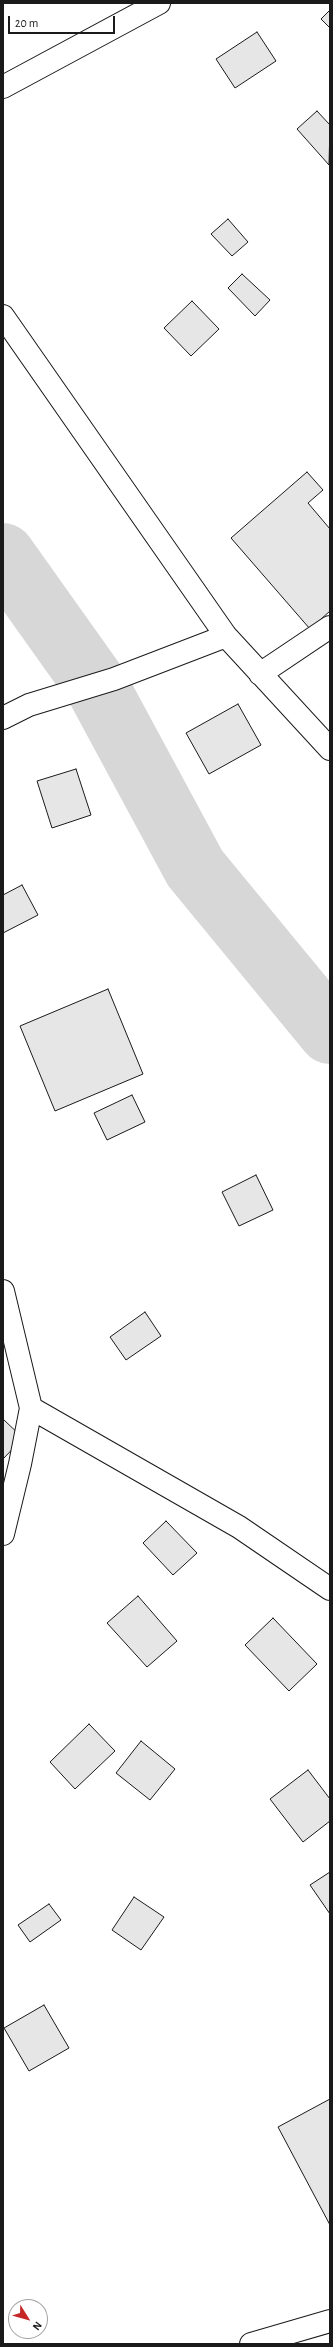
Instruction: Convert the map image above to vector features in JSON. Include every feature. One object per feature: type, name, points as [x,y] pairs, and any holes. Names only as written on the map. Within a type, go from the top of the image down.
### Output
[{"type":"street","points":[[3,87],[159,3]]},
{"type":"street","points":[[3,316],[226,636],[330,749]]},
{"type":"street","points":[[260,674],[330,627]]},
{"type":"street","points":[[3,718],[29,705],[114,679],[226,636]]},
{"type":"street","points":[[3,1291],[31,1408],[20,1464],[3,1534]]},
{"type":"street","points":[[31,1408],[238,1527],[330,1589]]},
{"type":"street","points":[[251,2344],[330,2321]]},
{"type":"building","points":[[330,10],[330,28],[321,19]]},
{"type":"building","points":[[257,32],[276,61],[235,88],[216,59]]},
{"type":"building","points":[[317,111],[330,125],[329,165],[297,129]]},
{"type":"building","points":[[228,219],[248,242],[232,256],[211,234]]},
{"type":"building","points":[[242,274],[270,300],[255,316],[228,288]]},
{"type":"building","points":[[192,301],[219,329],[191,356],[164,328]]},
{"type":"building","points":[[307,472],[323,490],[308,503],[330,529],[330,611],[310,629],[231,538]]},
{"type":"building","points":[[238,704],[261,745],[209,774],[186,733]]},
{"type":"building","points":[[76,769],[91,815],[52,828],[37,781]]},
{"type":"building","points":[[22,885],[38,915],[3,933],[3,895]]},
{"type":"building","points":[[108,989],[143,1074],[55,1111],[20,1026]]},
{"type":"building","points":[[132,1095],[145,1122],[107,1140],[94,1113]]},
{"type":"building","points":[[256,1175],[273,1210],[239,1226],[222,1192]]},
{"type":"building","points":[[145,1312],[161,1336],[126,1360],[110,1337]]},
{"type":"building","points":[[3,1419],[23,1438],[3,1459]]},
{"type":"building","points":[[166,1521],[197,1553],[173,1575],[143,1543]]},
{"type":"building","points":[[138,1596],[177,1641],[147,1667],[107,1623]]},
{"type":"building","points":[[273,1618],[317,1664],[289,1691],[245,1645]]},
{"type":"building","points":[[89,1724],[115,1751],[75,1789],[50,1762]]},
{"type":"building","points":[[141,1741],[175,1769],[150,1800],[116,1773]]},
{"type":"building","points":[[308,1770],[330,1799],[330,1821],[303,1842],[270,1799]]},
{"type":"building","points":[[330,1872],[330,1914],[310,1885]]},
{"type":"building","points":[[134,1897],[164,1917],[141,1950],[112,1930]]},
{"type":"building","points":[[49,1904],[61,1920],[30,1942],[18,1925]]},
{"type":"building","points":[[44,2005],[69,2048],[29,2071],[4,2028]]},
{"type":"building","points":[[330,2099],[330,2225],[278,2127]]},
{"type":"waterway","points":[[3,555],[99,690],[195,868],[330,1032]]}]
